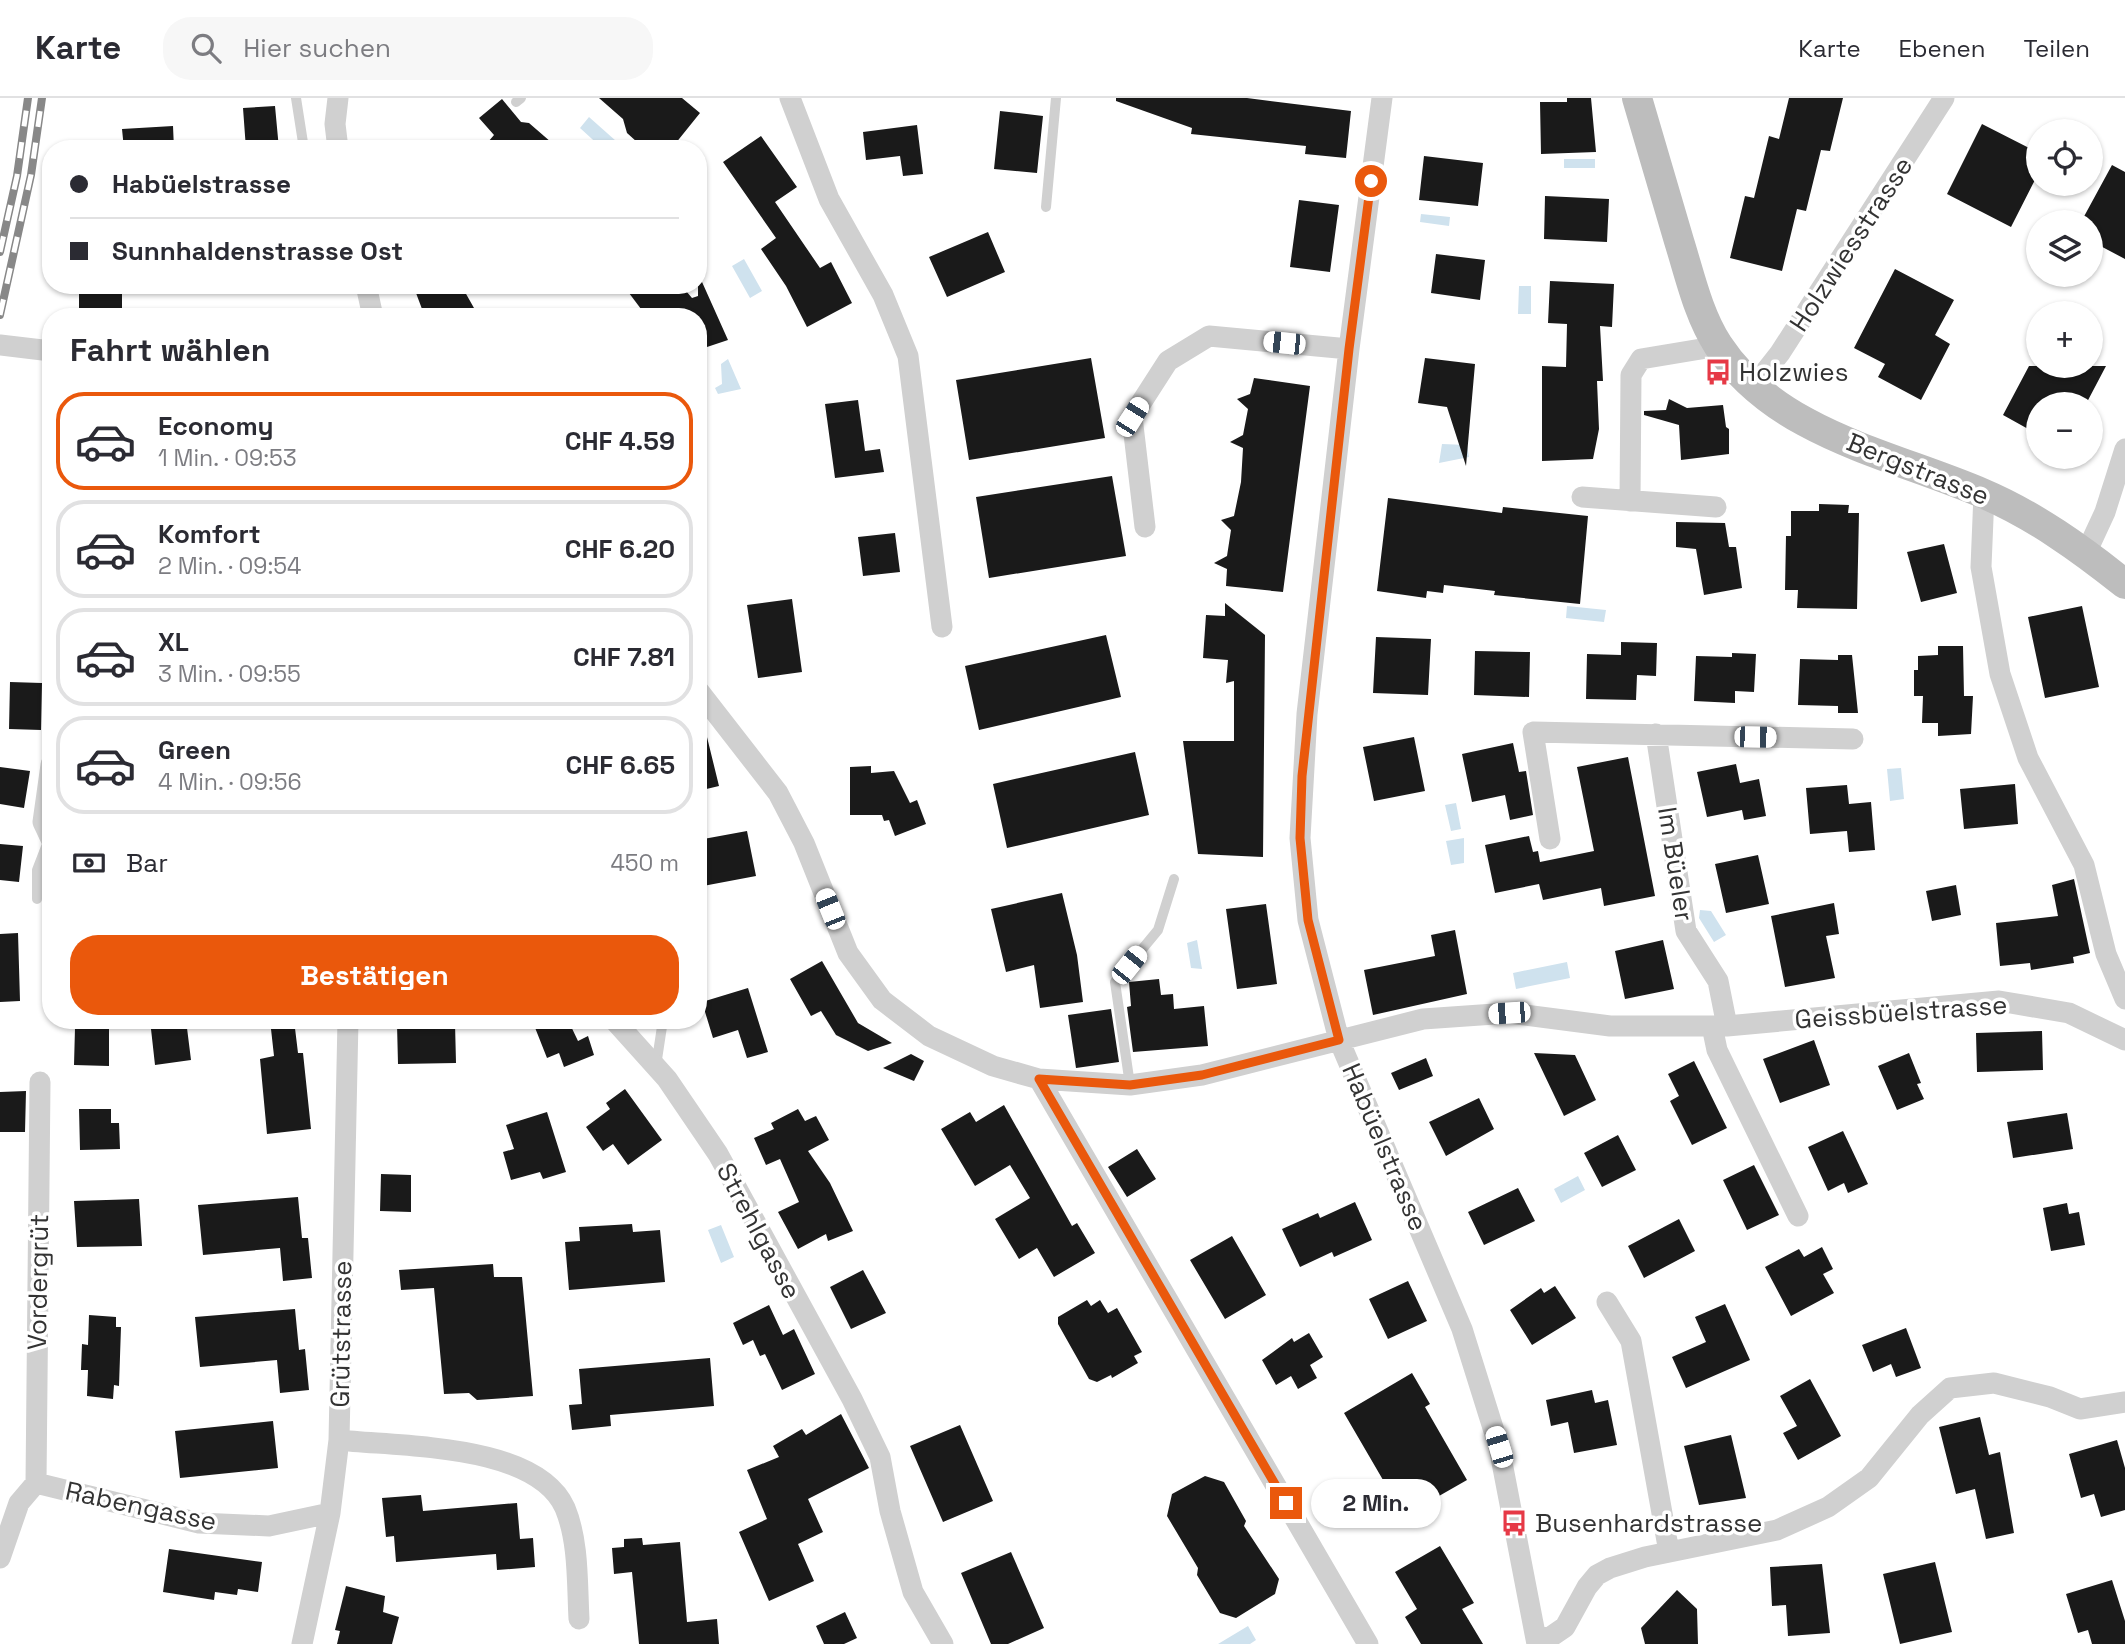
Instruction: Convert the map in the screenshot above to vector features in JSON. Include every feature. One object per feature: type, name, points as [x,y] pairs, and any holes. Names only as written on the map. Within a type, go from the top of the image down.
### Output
[{"type":"street","points":[[337,140],[335,124],[338,98]]},
{"type":"street","points":[[790,98],[829,199],[883,295],[908,356],[942,627]]},
{"type":"street","name":"Habüelstrasse","points":[[1382,98],[1349,349],[1307,714],[1300,838],[1308,920],[1339,1040],[1462,1329],[1499,1447],[1537,1642]]},
{"type":"street","name":"Bergstrasse","points":[[1637,98],[1700,308],[1718,346],[1754,386],[1801,421],[1984,494],[2086,553],[2125,584]]},
{"type":"street","name":"Holzwiesstrasse","points":[[1754,386],[1780,353],[1944,98]]},
{"type":"street","points":[[1145,527],[1132,417],[1168,361],[1209,335],[1349,349]]},
{"type":"street","points":[[0,345],[42,350]]},
{"type":"street","points":[[1630,501],[1631,375],[1641,359],[1718,346]]},
{"type":"street","points":[[2086,553],[2105,512],[2125,449]]},
{"type":"street","points":[[1984,494],[1981,567],[2000,674],[2028,758],[2084,865],[2106,954],[2125,999]]},
{"type":"street","points":[[1582,497],[1716,507]]},
{"type":"street","name":"Geissbüelstrasse","points":[[707,702],[778,793],[804,843],[848,953],[882,1000],[929,1036],[993,1066],[1039,1079],[1130,1085],[1202,1075],[1423,1018],[1509,1013],[1610,1026],[1719,1026],[1999,1001],[2069,1013],[2125,1040]]},
{"type":"street","points":[[1549,839],[1533,732],[1853,739]]},
{"type":"street","name":"Im Büeler","points":[[1656,734],[1686,931],[1718,981],[1719,1026]]},
{"type":"street","points":[[1719,1026],[1717,1050],[1798,1216]]},
{"type":"street","name":"Grütstrasse","points":[[302,1644],[330,1513],[339,1440],[348,1029]]},
{"type":"street","name":"Strehlgasse","points":[[622,1029],[656,1066],[718,1154],[852,1399],[880,1457],[890,1511],[913,1592],[943,1644]]},
{"type":"street","points":[[1039,1079],[1368,1644]]},
{"type":"street","name":"Vordergrüt","points":[[36,1483],[40,1082]]},
{"type":"street","points":[[1607,1302],[1631,1341],[1670,1552]]},
{"type":"street","points":[[1537,1642],[1565,1627],[1577,1600],[1597,1575],[1644,1557],[1777,1530],[1828,1507],[1869,1478],[1920,1415],[1950,1388],[1994,1383],[2050,1397],[2080,1409],[2125,1402]]},
{"type":"street","points":[[339,1440],[453,1452],[509,1462],[542,1481],[564,1506],[571,1526],[579,1619]]},
{"type":"street","name":"Rabengasse","points":[[0,1558],[19,1503],[36,1483],[199,1523],[269,1526],[330,1513]]},
{"type":"lane","points":[[296,98],[303,140]]},
{"type":"lane","points":[[1046,207],[1056,98]]},
{"type":"lane","points":[[37,899],[37,870],[42,858]]},
{"type":"lane","points":[[1130,1085],[1115,982],[1158,930],[1174,879]]},
{"type":"lane","points":[[656,1066],[662,1029]]},
{"type":"water","points":[[589,117],[615,140],[593,140],[580,128]]},
{"type":"water","points":[[1564,159],[1595,159],[1595,168],[1564,168]]},
{"type":"water","points":[[1421,214],[1450,217],[1449,226],[1420,222]]},
{"type":"water","points":[[744,259],[762,291],[750,298],[732,266]]},
{"type":"water","points":[[1519,286],[1531,286],[1531,314],[1518,314]]},
{"type":"water","points":[[728,359],[741,389],[718,394],[715,388],[722,384],[721,364]]},
{"type":"water","points":[[1442,444],[1467,445],[1469,457],[1439,463]]},
{"type":"water","points":[[1567,606],[1606,610],[1604,622],[1566,618]]},
{"type":"water","points":[[1901,768],[1904,799],[1890,801],[1887,769]]},
{"type":"water","points":[[1456,803],[1461,829],[1451,831],[1445,805]]},
{"type":"water","points":[[1464,838],[1464,863],[1451,865],[1446,841]]},
{"type":"water","points":[[1700,910],[1711,911],[1726,935],[1714,942],[1699,918]]},
{"type":"water","points":[[1197,940],[1202,969],[1191,968],[1187,943]]},
{"type":"water","points":[[1567,962],[1570,978],[1516,989],[1513,973]]},
{"type":"water","points":[[1578,1176],[1585,1190],[1561,1203],[1554,1189]]},
{"type":"water","points":[[721,1225],[734,1257],[721,1263],[708,1230]]},
{"type":"water","points":[[1248,1626],[1256,1640],[1250,1644],[1218,1644]]},
{"type":"building","points":[[599,98],[682,98],[700,113],[678,140],[635,140],[627,133],[623,119]]},
{"type":"building","points":[[1116,98],[1247,98],[1351,111],[1346,158],[1305,154],[1306,146],[1191,134],[1192,128],[1116,101]]},
{"type":"building","points":[[1567,98],[1591,98],[1596,152],[1541,154],[1540,102],[1567,102]]},
{"type":"building","points":[[1789,98],[1843,98],[1830,151],[1821,150],[1806,211],[1797,209],[1782,271],[1730,258],[1745,196],[1754,198],[1769,136],[1779,139]]},
{"type":"building","points":[[502,99],[521,122],[529,123],[549,140],[490,140],[494,135],[479,118]]},
{"type":"building","points":[[275,106],[278,140],[245,140],[243,108]]},
{"type":"building","points":[[1000,111],[1043,116],[1037,173],[994,169]]},
{"type":"building","points":[[1982,124],[2026,146],[2027,196],[2011,227],[1947,194]]},
{"type":"building","points":[[917,125],[923,174],[903,176],[900,156],[866,160],[863,132]]},
{"type":"building","points":[[173,126],[174,140],[123,140],[122,129]]},
{"type":"building","points":[[761,136],[797,187],[775,202],[820,268],[831,262],[852,303],[807,327],[786,286],[761,249],[776,238],[723,162]]},
{"type":"building","points":[[1424,156],[1483,163],[1478,206],[1419,200]]},
{"type":"building","points":[[2112,165],[2125,172],[2125,259],[2103,247],[2103,210],[2088,210],[2095,196],[2103,196],[2103,182]]},
{"type":"building","points":[[1545,196],[1609,199],[1607,242],[1544,239]]},
{"type":"building","points":[[1299,200],[1339,205],[1330,272],[1290,267]]},
{"type":"building","points":[[988,232],[1005,272],[947,297],[929,257]]},
{"type":"building","points":[[1436,254],[1485,260],[1480,300],[1431,293]]},
{"type":"building","points":[[1895,269],[1954,300],[1935,335],[1950,344],[1921,400],[1878,377],[1885,364],[1854,348]]},
{"type":"building","points":[[1550,281],[1614,284],[1612,327],[1600,326],[1603,381],[1597,381],[1599,429],[1593,459],[1542,461],[1542,366],[1566,367],[1567,324],[1548,323]]},
{"type":"building","points":[[707,293],[728,340],[707,347],[707,308],[640,308],[630,294],[689,294],[692,298]]},
{"type":"building","points":[[79,294],[122,294],[122,308],[79,308]]},
{"type":"building","points":[[416,294],[466,294],[474,308],[422,308]]},
{"type":"building","points":[[1091,358],[1105,438],[969,460],[956,380]]},
{"type":"building","points":[[1425,358],[1475,364],[1466,466],[1447,407],[1418,403]]},
{"type":"building","points":[[2026,372],[2026,378],[2100,378],[2092,392],[2026,392],[2026,428],[2003,415]]},
{"type":"building","points":[[1254,378],[1310,386],[1283,592],[1226,586],[1227,569],[1214,563],[1227,556],[1231,530],[1221,520],[1234,516],[1241,482],[1243,448],[1230,442],[1243,435],[1248,409],[1237,399],[1250,394]]},
{"type":"building","points":[[1669,399],[1687,408],[1723,405],[1726,427],[1729,429],[1729,454],[1681,460],[1679,425],[1644,415],[1644,411],[1666,410]]},
{"type":"building","points":[[858,400],[865,451],[880,449],[884,472],[835,478],[825,404]]},
{"type":"building","points":[[1112,476],[1126,556],[989,578],[976,497]]},
{"type":"building","points":[[1388,498],[1502,513],[1503,507],[1588,516],[1580,604],[1494,595],[1495,591],[1444,585],[1443,593],[1427,591],[1426,598],[1377,591]]},
{"type":"building","points":[[1819,504],[1849,505],[1848,513],[1859,513],[1857,609],[1797,608],[1798,590],[1785,590],[1786,536],[1791,536],[1791,511],[1819,511]]},
{"type":"building","points":[[1676,522],[1725,523],[1729,547],[1736,547],[1742,588],[1704,595],[1696,549],[1676,547]]},
{"type":"building","points":[[895,533],[900,572],[863,576],[858,537]]},
{"type":"building","points":[[1944,544],[1957,593],[1921,602],[1907,552]]},
{"type":"building","points":[[792,599],[802,672],[758,678],[747,605]]},
{"type":"building","points":[[1225,603],[1265,635],[1263,857],[1198,854],[1183,741],[1234,741],[1234,681],[1226,683],[1228,660],[1203,658],[1206,615],[1225,616]]},
{"type":"building","points":[[2082,606],[2099,687],[2045,698],[2028,617]]},
{"type":"building","points":[[1106,635],[1121,697],[979,730],[965,666]]},
{"type":"building","points":[[1376,637],[1431,639],[1428,695],[1373,693]]},
{"type":"building","points":[[1621,642],[1657,643],[1656,676],[1637,675],[1636,700],[1586,699],[1587,654],[1621,655]]},
{"type":"building","points":[[1938,646],[1963,646],[1964,696],[1973,696],[1971,734],[1938,736],[1938,723],[1922,723],[1923,696],[1914,696],[1914,670],[1918,670],[1918,656],[1938,655]]},
{"type":"building","points":[[1475,651],[1530,652],[1529,697],[1474,695]]},
{"type":"building","points":[[1732,653],[1756,654],[1754,692],[1735,691],[1735,703],[1694,701],[1696,656],[1732,657]]},
{"type":"building","points":[[1838,655],[1852,655],[1858,713],[1838,713],[1838,706],[1798,705],[1800,659],[1838,660]]},
{"type":"building","points":[[10,682],[42,683],[41,730],[9,729]]},
{"type":"building","points":[[707,737],[719,786],[707,789]]},
{"type":"building","points":[[1414,737],[1425,791],[1374,801],[1363,747]]},
{"type":"building","points":[[1513,743],[1519,772],[1526,771],[1533,815],[1510,820],[1505,795],[1472,802],[1462,754]]},
{"type":"building","points":[[1135,752],[1149,815],[1007,848],[993,784]]},
{"type":"building","points":[[1628,757],[1655,896],[1604,906],[1601,888],[1543,900],[1539,884],[1495,893],[1485,845],[1529,836],[1533,852],[1538,851],[1540,862],[1594,851],[1577,767]]},
{"type":"building","points":[[1736,764],[1740,783],[1759,779],[1766,816],[1744,820],[1742,810],[1707,817],[1697,772]]},
{"type":"building","points":[[871,766],[871,773],[894,771],[910,803],[917,800],[926,824],[895,836],[889,820],[884,821],[882,815],[850,815],[850,767]]},
{"type":"building","points":[[0,767],[30,771],[24,808],[0,804]]},
{"type":"building","points":[[2015,784],[2018,824],[1964,829],[1960,789]]},
{"type":"building","points":[[1847,785],[1849,804],[1871,802],[1875,850],[1849,852],[1847,831],[1810,834],[1806,788]]},
{"type":"building","points":[[747,831],[756,876],[707,885],[707,838]]},
{"type":"building","points":[[0,844],[23,846],[19,882],[0,880]]},
{"type":"building","points":[[1758,855],[1769,904],[1726,913],[1715,864]]},
{"type":"building","points":[[2074,879],[2090,953],[2073,957],[2074,963],[2031,970],[2030,963],[2000,966],[1996,923],[2058,916],[2052,885]]},
{"type":"building","points":[[1956,885],[1961,915],[1932,921],[1926,891]]},
{"type":"building","points":[[1062,893],[1077,955],[1083,1002],[1040,1008],[1034,965],[1006,972],[991,909]]},
{"type":"building","points":[[1834,903],[1839,934],[1826,936],[1835,978],[1785,987],[1771,916]]},
{"type":"building","points":[[1266,904],[1277,984],[1237,989],[1226,909]]},
{"type":"building","points":[[1455,930],[1467,994],[1373,1015],[1364,970],[1435,956],[1431,935]]},
{"type":"building","points":[[18,933],[20,1001],[0,1002],[0,934]]},
{"type":"building","points":[[1663,940],[1674,989],[1625,999],[1615,951]]},
{"type":"building","points":[[822,961],[858,1023],[892,1043],[868,1051],[836,1035],[821,1011],[811,1016],[790,979]]},
{"type":"building","points":[[1159,979],[1161,995],[1173,994],[1174,1009],[1204,1006],[1208,1046],[1133,1052],[1127,1007],[1131,1006],[1129,982]]},
{"type":"building","points":[[748,988],[768,1052],[747,1058],[738,1030],[713,1038],[707,1018],[707,1000]]},
{"type":"building","points":[[1111,1009],[1119,1062],[1076,1068],[1068,1015]]},
{"type":"building","points":[[75,1029],[109,1029],[109,1066],[74,1065]]},
{"type":"building","points":[[151,1029],[187,1029],[191,1060],[155,1065]]},
{"type":"building","points":[[271,1029],[295,1029],[298,1053],[303,1053],[311,1129],[267,1134],[260,1059],[274,1056]]},
{"type":"building","points":[[397,1029],[455,1029],[456,1063],[398,1064]]},
{"type":"building","points":[[536,1029],[572,1029],[578,1041],[588,1036],[594,1055],[564,1067],[559,1053],[547,1058]]},
{"type":"building","points":[[2042,1031],[2043,1070],[1977,1072],[1976,1033]]},
{"type":"building","points":[[1814,1040],[1830,1085],[1780,1103],[1763,1059]]},
{"type":"building","points":[[1534,1053],[1575,1055],[1596,1100],[1564,1116]]},
{"type":"building","points":[[1909,1053],[1921,1083],[1917,1084],[1924,1099],[1897,1110],[1878,1066]]},
{"type":"building","points":[[911,1054],[924,1061],[914,1081],[883,1068]]},
{"type":"building","points":[[1426,1058],[1433,1076],[1399,1090],[1391,1073]]},
{"type":"building","points":[[1694,1061],[1727,1128],[1692,1145],[1670,1101],[1679,1096],[1668,1074]]},
{"type":"building","points":[[625,1089],[662,1140],[628,1165],[613,1144],[603,1151],[586,1127],[610,1109],[606,1103]]},
{"type":"building","points":[[26,1091],[25,1132],[0,1132],[0,1092]]},
{"type":"building","points":[[1479,1098],[1494,1129],[1446,1156],[1429,1122]]},
{"type":"building","points":[[1004,1105],[1072,1226],[1077,1223],[1095,1253],[1054,1277],[1037,1248],[1019,1259],[995,1219],[1030,1198],[1010,1165],[975,1186],[941,1129],[970,1112],[976,1122]]},
{"type":"building","points":[[79,1109],[111,1109],[111,1123],[119,1123],[120,1149],[80,1150]]},
{"type":"building","points":[[798,1109],[805,1121],[816,1116],[829,1140],[808,1151],[830,1183],[853,1231],[828,1241],[826,1234],[798,1249],[778,1212],[799,1202],[780,1159],[766,1165],[754,1138],[774,1129],[771,1123]]},
{"type":"building","points":[[547,1112],[566,1172],[543,1179],[540,1172],[511,1180],[503,1152],[514,1149],[506,1125]]},
{"type":"building","points":[[2067,1113],[2073,1149],[2013,1158],[2007,1122]]},
{"type":"building","points":[[1843,1131],[1868,1184],[1848,1193],[1844,1183],[1828,1191],[1808,1147]]},
{"type":"building","points":[[1618,1135],[1636,1170],[1602,1187],[1584,1153]]},
{"type":"building","points":[[1137,1149],[1156,1179],[1127,1197],[1108,1167]]},
{"type":"building","points":[[1754,1165],[1779,1215],[1747,1230],[1723,1180]]},
{"type":"building","points":[[381,1174],[411,1175],[411,1212],[380,1211]]},
{"type":"building","points":[[1518,1188],[1535,1221],[1484,1245],[1468,1212]]},
{"type":"building","points":[[298,1197],[302,1238],[308,1238],[312,1278],[283,1281],[280,1248],[203,1255],[198,1205]]},
{"type":"building","points":[[139,1199],[142,1246],[77,1247],[74,1201]]},
{"type":"building","points":[[1355,1202],[1372,1240],[1334,1257],[1332,1252],[1300,1267],[1282,1229],[1318,1213],[1320,1218]]},
{"type":"building","points":[[2067,1203],[2069,1214],[2079,1212],[2085,1245],[2051,1251],[2043,1208]]},
{"type":"building","points":[[1679,1219],[1695,1251],[1644,1278],[1628,1246]]},
{"type":"building","points":[[632,1224],[633,1232],[660,1230],[665,1282],[569,1290],[565,1242],[580,1241],[579,1227]]},
{"type":"building","points":[[1232,1236],[1266,1295],[1225,1319],[1190,1260]]},
{"type":"building","points":[[1822,1247],[1833,1269],[1823,1274],[1834,1293],[1791,1316],[1765,1267],[1799,1249],[1804,1257]]},
{"type":"building","points":[[493,1264],[494,1277],[522,1277],[533,1396],[477,1400],[469,1393],[444,1394],[434,1288],[401,1290],[399,1270]]},
{"type":"building","points":[[863,1270],[886,1313],[851,1329],[830,1287]]},
{"type":"building","points":[[1408,1281],[1427,1321],[1388,1339],[1369,1299]]},
{"type":"building","points":[[1555,1286],[1576,1318],[1532,1345],[1510,1310],[1541,1288],[1544,1293]]},
{"type":"building","points":[[1087,1300],[1091,1306],[1100,1300],[1108,1313],[1117,1308],[1142,1352],[1134,1356],[1138,1363],[1112,1378],[1111,1375],[1097,1382],[1089,1379],[1058,1324],[1058,1317]]},
{"type":"building","points":[[1725,1304],[1750,1360],[1686,1388],[1672,1357],[1706,1342],[1695,1317]]},
{"type":"building","points":[[769,1305],[783,1335],[794,1329],[815,1374],[782,1390],[765,1354],[760,1356],[753,1340],[743,1345],[733,1323]]},
{"type":"building","points":[[295,1309],[299,1350],[305,1349],[309,1390],[280,1393],[277,1360],[200,1367],[195,1317]]},
{"type":"building","points":[[89,1315],[116,1317],[116,1327],[121,1327],[119,1386],[114,1385],[113,1399],[87,1396],[88,1370],[81,1370],[82,1344],[88,1345]]},
{"type":"building","points":[[1906,1328],[1921,1368],[1896,1377],[1891,1364],[1873,1372],[1862,1345]]},
{"type":"building","points":[[1309,1333],[1323,1357],[1310,1365],[1317,1378],[1298,1389],[1291,1376],[1276,1385],[1262,1360],[1292,1338],[1294,1342]]},
{"type":"building","points":[[710,1358],[714,1406],[610,1415],[611,1426],[572,1430],[569,1405],[582,1404],[579,1369]]},
{"type":"building","points":[[1412,1373],[1430,1404],[1425,1407],[1467,1480],[1404,1516],[1344,1413]]},
{"type":"building","points":[[1810,1379],[1841,1436],[1798,1460],[1783,1433],[1797,1426],[1780,1396]]},
{"type":"building","points":[[1592,1390],[1595,1403],[1608,1400],[1617,1445],[1574,1453],[1568,1422],[1551,1426],[1546,1400]]},
{"type":"building","points":[[841,1414],[869,1468],[808,1499],[823,1532],[798,1544],[814,1581],[769,1601],[739,1532],[767,1519],[747,1470],[779,1457],[773,1446],[802,1429],[806,1435]]},
{"type":"building","points":[[1980,1417],[1989,1455],[2000,1452],[2014,1533],[1986,1539],[1975,1489],[1956,1494],[1939,1427]]},
{"type":"building","points":[[273,1421],[278,1468],[180,1478],[175,1431]]},
{"type":"building","points":[[960,1425],[993,1501],[943,1522],[910,1446]]},
{"type":"building","points":[[1731,1435],[1746,1498],[1699,1505],[1684,1446]]},
{"type":"building","points":[[2117,1440],[2125,1468],[2125,1510],[2101,1517],[2094,1494],[2081,1498],[2069,1454]]},
{"type":"building","points":[[1205,1476],[1224,1482],[1246,1521],[1244,1526],[1279,1579],[1275,1594],[1236,1618],[1220,1613],[1197,1575],[1198,1568],[1167,1516],[1172,1494]]},
{"type":"building","points":[[421,1495],[423,1511],[517,1503],[520,1539],[533,1538],[535,1567],[497,1570],[496,1554],[396,1562],[394,1536],[386,1537],[382,1498]]},
{"type":"building","points":[[642,1538],[643,1545],[680,1542],[687,1622],[717,1619],[719,1644],[639,1644],[632,1572],[614,1574],[612,1548],[624,1547],[624,1539]]},
{"type":"building","points":[[1440,1546],[1474,1603],[1462,1609],[1483,1644],[1421,1644],[1405,1617],[1417,1609],[1395,1572]]},
{"type":"building","points":[[169,1549],[262,1562],[258,1592],[238,1589],[237,1595],[215,1592],[214,1600],[163,1592]]},
{"type":"building","points":[[1011,1552],[1044,1628],[1008,1644],[991,1644],[961,1573]]},
{"type":"building","points":[[1935,1562],[1952,1632],[1900,1644],[1883,1574]]},
{"type":"building","points":[[1822,1564],[1830,1633],[1788,1636],[1786,1605],[1772,1606],[1770,1567]]},
{"type":"building","points":[[2112,1580],[2125,1621],[2125,1644],[2092,1644],[2088,1630],[2078,1633],[2066,1594]]},
{"type":"building","points":[[346,1586],[385,1596],[383,1612],[399,1617],[392,1644],[337,1644],[340,1631],[335,1630]]},
{"type":"building","points":[[1677,1590],[1697,1609],[1698,1644],[1645,1644],[1641,1628]]},
{"type":"building","points":[[845,1612],[857,1638],[844,1644],[824,1644],[816,1626]]},
{"type":"railway","points":[[0,252],[17,176],[28,98]]},
{"type":"railway","points":[[0,315],[31,175],[42,98]]},
{"type":"place","name":"Holzwies","points":[[1718,372]]},
{"type":"place","name":"Busenhardstrasse","points":[[1514,1523]]},
{"type":"route","points":[[1286,1503],[1039,1079],[1130,1085],[1202,1075],[1339,1040],[1308,920],[1300,838],[1302,776],[1349,349],[1371,181]]}]
